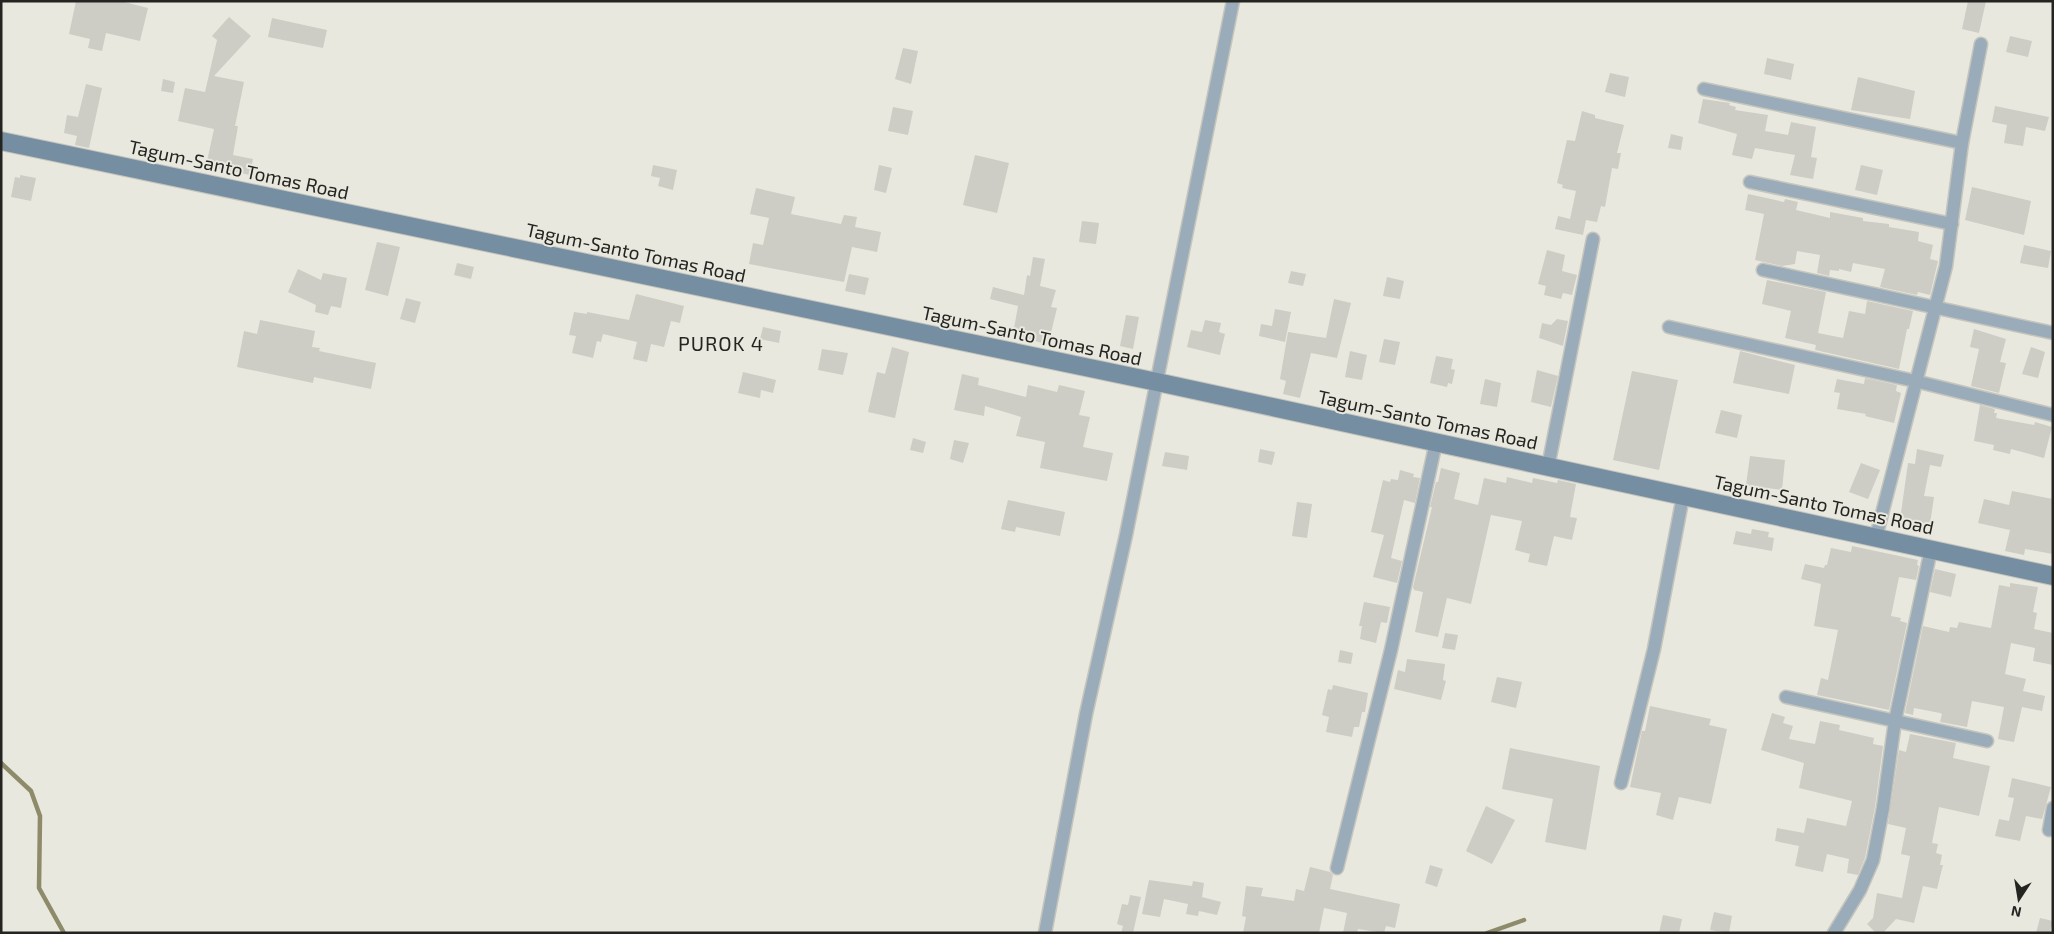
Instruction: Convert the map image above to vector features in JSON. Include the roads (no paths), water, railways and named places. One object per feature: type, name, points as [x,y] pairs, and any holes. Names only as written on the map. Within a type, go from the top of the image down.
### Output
[{"type":"main road","name":"Tagum-Santo Tomas Road","points":[[1,141],[1157,382],[2053,576]]},
{"type":"street","points":[[1045,933],[1086,714],[1102,648],[1157,382],[1233,1]]},
{"type":"street","points":[[1876,537],[1946,266],[1962,143],[1981,44]]},
{"type":"street","points":[[1704,89],[1962,143]]},
{"type":"street","points":[[1750,182],[1952,224]]},
{"type":"street","points":[[1548,467],[1592,239]]},
{"type":"street","points":[[1763,270],[2053,333]]},
{"type":"street","points":[[1669,327],[1915,381],[2053,415]]},
{"type":"street","points":[[1337,868],[1391,650],[1436,442]]},
{"type":"street","points":[[1621,782],[1654,649],[1684,496]]},
{"type":"street","points":[[1834,933],[1860,890],[1873,860],[1896,720],[1931,549]]},
{"type":"street","points":[[1786,697],[1987,741]]},
{"type":"street","points":[[2048,830],[2053,808]]},
{"type":"waterway","points":[[1,763],[31,791],[40,816],[39,888],[64,933]]},
{"type":"waterway","points":[[1487,933],[1524,920]]},
{"type":"district","name":"PUROK 4","points":[[721,343]]}]
